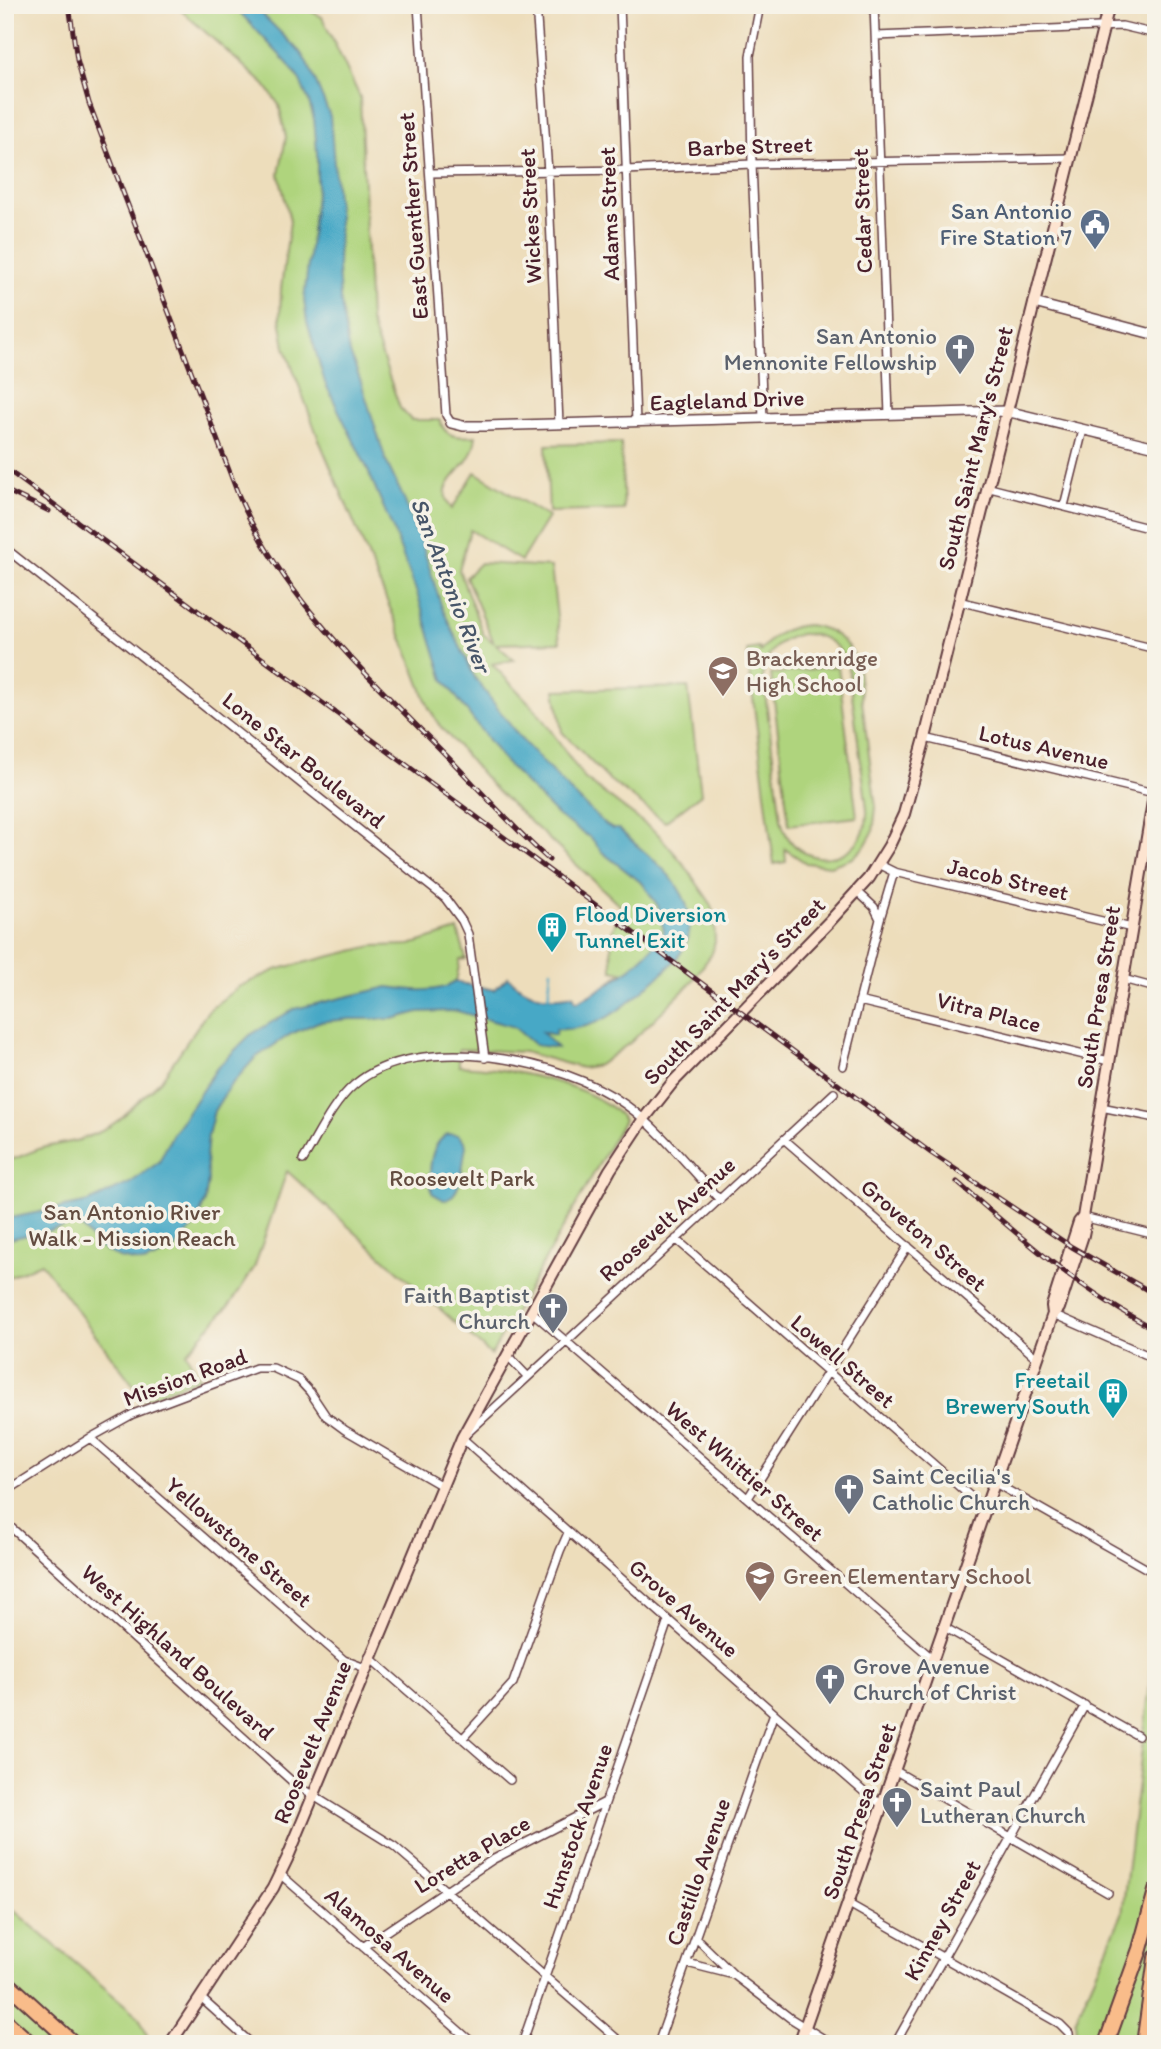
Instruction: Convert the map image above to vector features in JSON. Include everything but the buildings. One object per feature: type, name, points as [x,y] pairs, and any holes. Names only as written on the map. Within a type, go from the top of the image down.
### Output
[{"type":"highway","points":[[1106,2044],[1140,1949],[1156,1891]]},
{"type":"highway","points":[[1143,2044],[1156,1958]]},
{"type":"highway","points":[[5,1981],[74,2044]]},
{"type":"highway","points":[[5,2021],[31,2044]]},
{"type":"main road","name":"South Saint Mary's Street","points":[[643,1120],[673,1082],[858,892],[878,864],[904,814],[1109,5]]},
{"type":"main road","name":"South Presa Street","points":[[799,2044],[1053,1314],[1059,1308],[1080,1244],[1154,795]]},
{"type":"main road","name":"Roosevelt Avenue","points":[[170,2044],[280,1874],[462,1438],[610,1170],[643,1120]]},
{"type":"street","name":"East Guenther Street","points":[[418,5],[446,415],[450,423]]},
{"type":"street","name":"Wickes Street","points":[[536,5],[548,172],[559,424]]},
{"type":"street","name":"Adams Street","points":[[620,5],[636,422]]},
{"type":"street","points":[[760,5],[750,56],[763,418]]},
{"type":"street","name":"Cedar Street","points":[[874,5],[889,415]]},
{"type":"street","points":[[876,36],[1122,26],[1156,34]]},
{"type":"street","name":"Barbe Street","points":[[430,173],[1072,158]]},
{"type":"street","points":[[1034,303],[1156,335]]},
{"type":"street","name":"Eagleland Drive","points":[[450,423],[485,426],[1006,411],[1156,447]]},
{"type":"street","points":[[1064,506],[1083,430]]},
{"type":"street","points":[[986,487],[1152,529],[1156,499]]},
{"type":"street","name":"Lone Star Boulevard","points":[[5,548],[435,888],[463,921],[468,934],[485,1058]]},
{"type":"street","points":[[958,601],[1156,649]]},
{"type":"street","name":"Lotus Avenue","points":[[925,738],[1154,795]]},
{"type":"street","name":"Jacob Street","points":[[878,864],[894,872],[1132,928]]},
{"type":"street","points":[[843,1066],[894,872]]},
{"type":"street","name":"South Saint Mary's Street","points":[[858,892],[874,907],[880,919]]},
{"type":"street","points":[[1123,979],[1156,988]]},
{"type":"street","name":"Vitra Place","points":[[859,1000],[1109,1061]]},
{"type":"street","points":[[303,1160],[343,1098],[363,1077],[382,1068],[427,1056],[513,1060],[569,1075],[625,1104],[720,1200]]},
{"type":"street","name":"Roosevelt Avenue","points":[[462,1438],[834,1093]]},
{"type":"street","points":[[1101,1107],[1156,1118]]},
{"type":"street","name":"Groveton Street","points":[[785,1140],[1038,1359]]},
{"type":"street","points":[[1083,1217],[1156,1235]]},
{"type":"street","name":"Lowell Street","points":[[676,1239],[986,1510]]},
{"type":"street","points":[[747,1498],[908,1246]]},
{"type":"street","name":"West Whittier Street","points":[[531,1311],[933,1660]]},
{"type":"street","points":[[1053,1314],[1156,1359]]},
{"type":"street","points":[[507,1355],[528,1377]]},
{"type":"street","name":"Mission Road","points":[[5,1492],[90,1437],[133,1414],[256,1368],[273,1368],[299,1380],[326,1416],[345,1430],[442,1486]]},
{"type":"street","name":"Yellowstone Street","points":[[90,1437],[344,1660],[367,1663],[463,1738],[510,1780]]},
{"type":"street","name":"Grove Avenue","points":[[462,1438],[871,1798],[883,1804]]},
{"type":"street","points":[[995,1483],[1156,1574]]},
{"type":"street","name":"West Highland Boulevard","points":[[5,1522],[296,1785],[394,1846],[623,2044]]},
{"type":"street","points":[[463,1738],[513,1683],[568,1534]]},
{"type":"street","name":"Hunstock Avenue","points":[[522,2044],[668,1620]]},
{"type":"street","points":[[944,1627],[1138,1736]]},
{"type":"street","name":"Kinney Street","points":[[895,2044],[1085,1705]]},
{"type":"street","name":"Castillo Avenue","points":[[658,2044],[774,1713]]},
{"type":"street","points":[[894,1770],[1108,1893]]},
{"type":"street","name":"Loretta Place","points":[[363,1947],[492,1860],[606,1802]]},
{"type":"street","name":"Alamosa Avenue","points":[[280,1874],[474,2044]]},
{"type":"street","points":[[849,1905],[1060,2024],[1066,2028],[1071,2041]]},
{"type":"street","points":[[696,1938],[734,1975],[804,2028],[832,2044]]},
{"type":"street","points":[[687,1963],[734,1975]]},
{"type":"street","points":[[202,1998],[252,2044]]},
{"type":"green space","points":[[175,5],[300,5],[322,17],[360,97],[370,321],[400,408],[411,420],[440,420],[445,431],[454,436],[476,436],[470,456],[447,488],[447,501],[452,509],[475,472],[548,517],[521,561],[470,530],[459,570],[483,634],[494,643],[466,577],[480,563],[551,567],[560,642],[496,644],[514,660],[492,664],[536,710],[584,778],[658,834],[683,863],[709,901],[714,915],[715,942],[711,955],[689,985],[631,1042],[599,1065],[582,1068],[524,1052],[459,1049],[459,1066],[523,1074],[571,1087],[610,1107],[624,1120],[491,1355],[287,1171],[254,1268],[232,1302],[186,1353],[200,1378],[139,1401],[134,1386],[41,1263],[5,1279],[5,1158],[14,1159],[41,1148],[80,1140],[104,1130],[120,1119],[161,1080],[208,1011],[238,987],[278,969],[373,946],[410,945],[458,930],[466,959],[460,960],[456,982],[494,990],[508,977],[530,993],[546,997],[573,995],[576,1002],[599,991],[622,972],[612,970],[611,945],[614,926],[623,908],[494,788],[440,726],[429,708],[396,622],[319,440],[285,347],[280,318],[281,289],[290,221],[279,174],[286,137],[279,105],[265,85]]},
{"type":"green space","points":[[621,443],[624,510],[549,512],[546,445]]},
{"type":"green space","points":[[808,625],[838,636],[857,663],[876,808],[873,832],[865,846],[853,858],[830,866],[806,863],[785,849],[786,862],[774,864],[747,650],[759,648],[760,652],[781,632]],"holes":[[[810,634],[832,643],[847,663],[867,809],[865,828],[856,843],[844,853],[829,857],[814,856],[800,850],[788,837],[781,819],[763,676],[770,654],[780,643],[793,636]]]},
{"type":"green space","points":[[838,666],[857,817],[789,825],[771,674]]},
{"type":"green space","points":[[688,687],[701,794],[665,822],[607,778],[562,732],[555,690]]},
{"type":"green space","points":[[1156,1634],[1156,2044],[1077,2044],[1075,2021],[1122,1914]]},
{"type":"green space","points":[[5,1903],[139,2017],[151,2044],[5,2044]]},
{"type":"water","points":[[233,5],[253,5],[300,52],[309,66],[330,116],[339,222],[340,297],[348,348],[386,461],[420,537],[442,608],[475,678],[520,738],[568,789],[606,825],[619,829],[670,877],[685,900],[690,926],[680,955],[618,1010],[584,1027],[556,1029],[555,1035],[542,1032],[557,1048],[535,1045],[514,1027],[457,1011],[419,1012],[393,1019],[318,1022],[291,1034],[255,1058],[229,1087],[214,1111],[208,1135],[205,1202],[195,1225],[171,1252],[144,1263],[119,1258],[96,1245],[79,1224],[5,1240],[5,1219],[89,1202],[130,1183],[159,1162],[172,1135],[217,1068],[250,1035],[294,1009],[388,987],[432,990],[455,982],[494,990],[508,977],[530,993],[546,997],[573,995],[576,1002],[625,972],[648,952],[664,931],[658,906],[643,884],[602,852],[592,839],[558,816],[537,795],[503,760],[444,680],[418,596],[392,527],[366,466],[325,383],[307,322],[304,300],[317,185],[314,119],[308,99],[299,79],[288,64]]},
{"type":"water","points":[[448,1134],[458,1135],[466,1146],[458,1186],[450,1198],[444,1200],[432,1193],[430,1168],[437,1145]]},
{"type":"waterway","points":[[548,1001],[551,970]]},
{"type":"railway","points":[[69,5],[77,60],[89,103],[238,494],[256,530],[276,565],[325,629],[549,860]]},
{"type":"railway","points":[[5,468],[931,1153],[1072,1247],[1156,1295]]},
{"type":"railway","points":[[5,490],[49,511]]},
{"type":"railway","points":[[957,1182],[1077,1281],[1156,1330]]},
{"type":"place","name":"San Antonio Fire Station 7","points":[[1095,251]]},
{"type":"place","name":"San Antonio Mennonite Fellowship","points":[[960,376]]},
{"type":"place","name":"Brackenridge High School","points":[[723,698]]},
{"type":"place","name":"Flood Diversion Tunnel Exit","points":[[552,954]]},
{"type":"place","name":"Faith Baptist Church","points":[[553,1335]]},
{"type":"place","name":"Freetail Brewery South","points":[[1113,1420]]},
{"type":"place","name":"Saint Cecilia's Catholic Church","points":[[849,1516]]},
{"type":"place","name":"Green Elementary School","points":[[760,1603]]},
{"type":"place","name":"Grove Avenue Church of Christ","points":[[830,1706]]},
{"type":"place","name":"Saint Paul Lutheran Church","points":[[897,1829]]},
{"type":"water label","name":"San Antonio River","points":[[451,585]]},
{"type":"park label","name":"Roosevelt Park","points":[[462,1178]]},
{"type":"park label","name":"San Antonio River Walk - Mission Reach","points":[[132,1225]]}]
